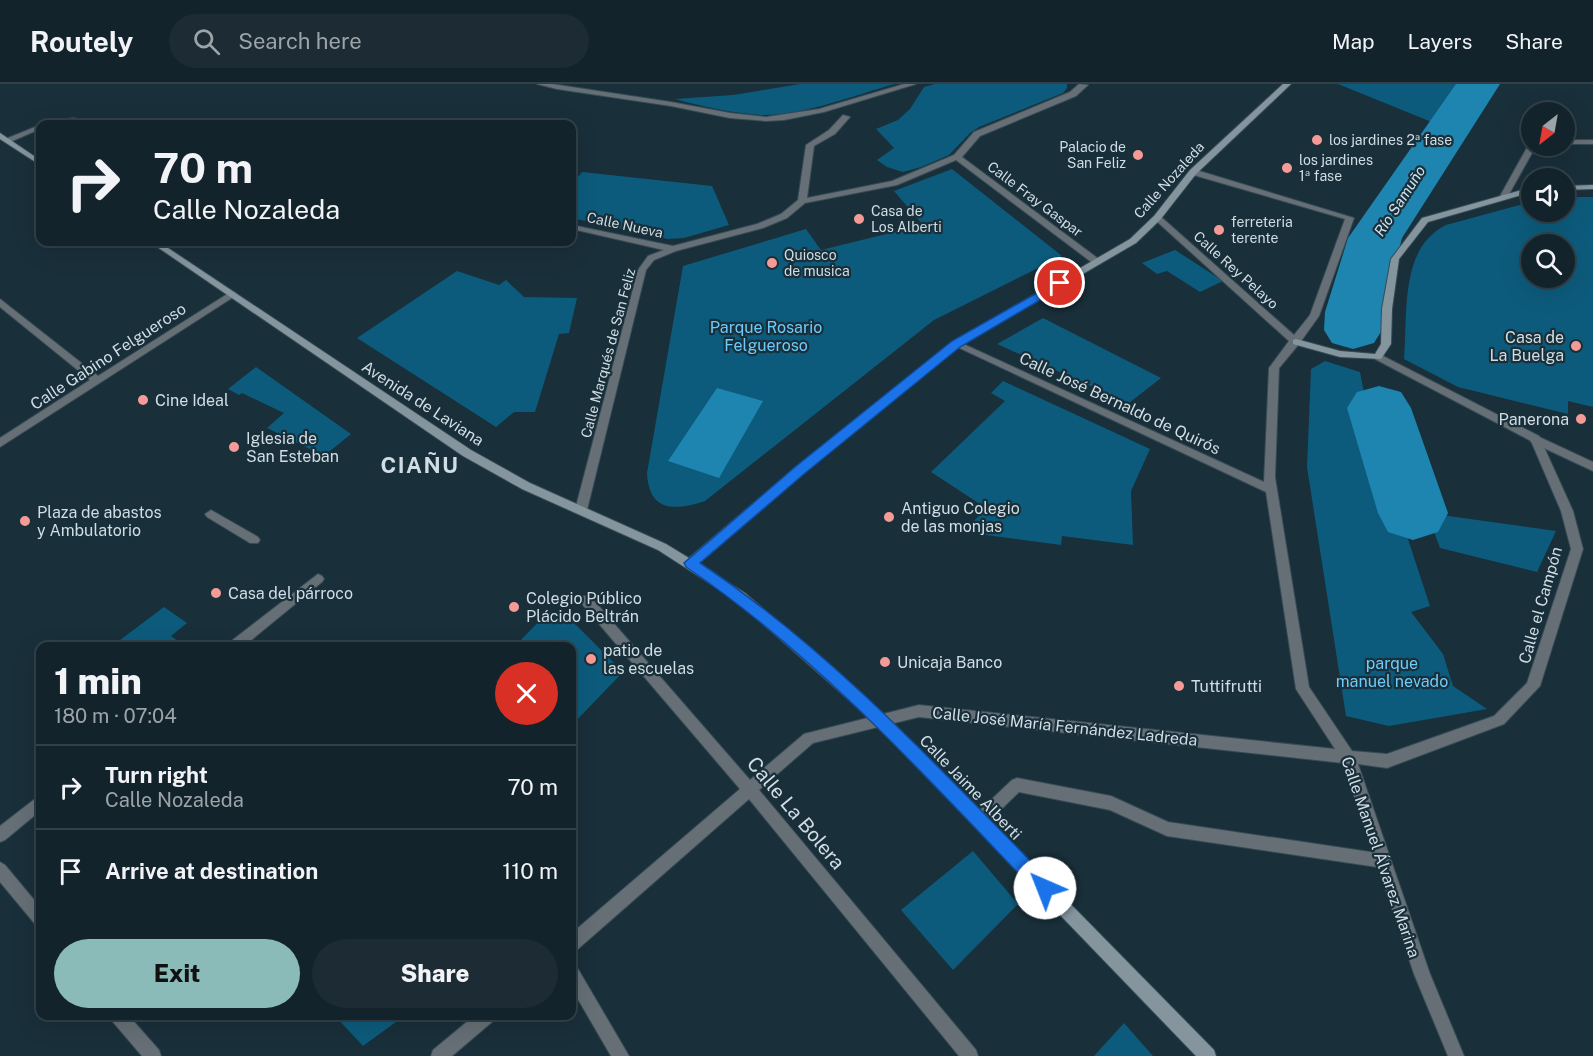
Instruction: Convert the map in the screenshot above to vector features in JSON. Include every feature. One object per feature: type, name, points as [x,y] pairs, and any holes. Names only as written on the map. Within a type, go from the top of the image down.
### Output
[{"type":"street","points":[[541,84],[590,94],[673,104],[729,116],[766,119],[797,115],[912,84]]},
{"type":"street","points":[[846,117],[832,132],[810,145],[802,201],[894,183],[957,157],[977,134],[1073,94],[1083,84]]},
{"type":"street","name":"Calle Nozaleda","points":[[691,563],[799,471],[956,344],[1133,241],[1157,218],[1193,172],[1287,84]]},
{"type":"street","points":[[4,138],[36,128]]},
{"type":"street","points":[[4,138],[36,160]]},
{"type":"street","points":[[1575,142],[1593,142]]},
{"type":"street","points":[[1504,196],[1526,156]]},
{"type":"street","name":"Calle Fray Gaspar","points":[[957,157],[1097,262]]},
{"type":"street","name":"Calle Manuel Álvarez Marina","points":[[1193,172],[1350,218],[1314,316],[1274,368],[1269,477],[1303,689],[1348,756],[1422,974],[1456,1056]]},
{"type":"street","points":[[1575,188],[1593,187]]},
{"type":"street","points":[[1378,357],[1386,344],[1386,309],[1395,259],[1425,220],[1521,192]]},
{"type":"street","name":"Calle Marqués de San Feliz","points":[[581,510],[642,270],[651,258],[673,249],[760,226],[784,216],[802,201]]},
{"type":"street","name":"Calle Rey Pelayo","points":[[1157,218],[1296,342]]},
{"type":"street","name":"Calle Nueva","points":[[576,228],[673,249]]},
{"type":"street","name":"Avenida de Laviana","points":[[160,246],[468,453],[526,486],[662,547],[691,563]]},
{"type":"street","name":"Calle Gabino Felgueroso","points":[[0,442],[232,294]]},
{"type":"street","points":[[0,302],[98,381]]},
{"type":"street","points":[[1296,342],[1340,354],[1378,357],[1593,467]]},
{"type":"street","name":"Calle José Bernaldo de Quirós","points":[[956,344],[1271,490]]},
{"type":"street","name":"Calle el Campón","points":[[1348,756],[1387,761],[1499,720],[1533,686],[1576,549],[1567,511],[1535,439]]},
{"type":"street","points":[[211,514],[254,540]]},
{"type":"street","name":"Calle Jaime Alberti","points":[[691,563],[741,597],[881,720],[1208,1056]]},
{"type":"street","points":[[240,642],[318,579]]},
{"type":"street","name":"Calle La Bolera","points":[[586,600],[749,789],[970,1056]]},
{"type":"street","name":"Calle José María Fernández Ladreda","points":[[576,940],[809,738],[881,720],[920,711],[1348,756]]},
{"type":"street","points":[[979,821],[1017,785],[1111,802],[1167,829],[1384,861]]},
{"type":"street","points":[[0,835],[36,805]]},
{"type":"street","points":[[0,870],[36,914]]},
{"type":"street","points":[[576,982],[621,1056]]},
{"type":"street","points":[[122,1020],[153,1056]]},
{"type":"street","points":[[439,1056],[481,1020]]},
{"type":"green space","points":[[800,84],[895,84],[811,109],[777,114],[761,115],[729,111],[675,99],[733,95]]},
{"type":"green space","points":[[935,84],[1067,84],[1067,88],[1063,93],[979,127],[949,155],[903,172],[887,167],[877,160],[894,148],[876,129],[898,120],[910,109],[924,87]]},
{"type":"green space","points":[[1338,84],[1467,84],[1439,125]]},
{"type":"green space","name":"Parque Rosario Felgueroso","points":[[952,169],[1062,256],[934,320],[705,501],[674,507],[658,502],[649,486],[647,473],[683,266],[806,229],[821,250],[923,225],[894,191]]},
{"type":"green space","points":[[582,172],[712,186],[729,225],[684,238],[668,239],[576,219],[576,179]]},
{"type":"green space","points":[[1575,197],[1593,197],[1593,407],[1568,401],[1568,414],[1458,387],[1404,359],[1407,303],[1413,266],[1420,249],[1431,236],[1446,225],[1521,205],[1521,222],[1575,222]]},
{"type":"green space","points":[[1175,250],[1223,281],[1200,292],[1167,271],[1157,274],[1142,263]]},
{"type":"green space","points":[[457,271],[499,285],[506,280],[524,297],[577,298],[569,333],[559,334],[535,412],[514,412],[496,427],[357,338]]},
{"type":"green space","points":[[1043,318],[1161,378],[1129,403],[997,344]]},
{"type":"green space","name":"parque manuel nevado","points":[[1325,361],[1360,372],[1370,424],[1430,606],[1411,612],[1443,654],[1453,686],[1487,709],[1389,726],[1346,716],[1307,467],[1311,369]]},
{"type":"green space","points":[[256,367],[351,434],[324,456],[267,428],[284,413],[242,393],[239,395],[228,389]]},
{"type":"green space","points":[[1003,381],[1150,449],[1131,491],[1133,545],[1062,536],[1061,545],[986,535],[972,523],[986,508],[931,472],[1005,401],[991,393]]},
{"type":"green space","points":[[1427,513],[1556,531],[1537,572],[1440,548]]},
{"type":"green space","points":[[164,607],[187,623],[171,636],[179,642],[117,642]]},
{"type":"green space","name":"patio de las escuelas","points":[[549,611],[575,624],[623,672],[576,721],[576,642],[519,642]]},
{"type":"green space","points":[[973,851],[1018,904],[953,970],[901,910]]},
{"type":"green space","points":[[339,1020],[399,1020],[363,1046]]},
{"type":"green space","points":[[1124,1023],[1153,1056],[1094,1056]]},
{"type":"shaded area","points":[[717,388],[763,401],[719,478],[668,461]]},
{"type":"waterway","name":"Río Samuño","points":[[1353,330],[1354,312],[1375,238],[1478,84]]},
{"type":"waterway","name":"Río Samuño","points":[[1379,408],[1413,513]]},
{"type":"place","name":"los jardines 2ª fase","points":[[1317,140]]},
{"type":"place","name":"Palacio de San Feliz","points":[[1138,155]]},
{"type":"place","name":"los jardines 1ª fase","points":[[1287,168]]},
{"type":"place","name":"Casa de Los Alberti","points":[[859,219]]},
{"type":"place","name":"ferreteria terente","points":[[1219,230]]},
{"type":"place","name":"Quiosco de musica","points":[[772,263]]},
{"type":"place","name":"Casa de La Buelga","points":[[1576,346]]},
{"type":"place","name":"Cine Ideal","points":[[143,400]]},
{"type":"place","name":"Panerona","points":[[1581,419]]},
{"type":"place","name":"Iglesia de San Esteban","points":[[234,447]]},
{"type":"place","name":"Antiguo Colegio de las monjas","points":[[889,517]]},
{"type":"place","name":"Plaza de abastos y Ambulatorio","points":[[25,521]]},
{"type":"place","name":"Casa del párroco","points":[[216,593]]},
{"type":"place","name":"Colegio Público Plácido Beltrán","points":[[514,607]]},
{"type":"place","name":"patio de las escuelas","points":[[591,659]]},
{"type":"place","name":"Unicaja Banco","points":[[885,662]]},
{"type":"place","name":"Tuttifrutti","points":[[1179,686]]},
{"type":"district","name":"CIAÑU","points":[[420,465]]},
{"type":"route","points":[[1045,888],[881,720],[741,597],[691,563],[799,471],[956,344],[1060,283]]}]
